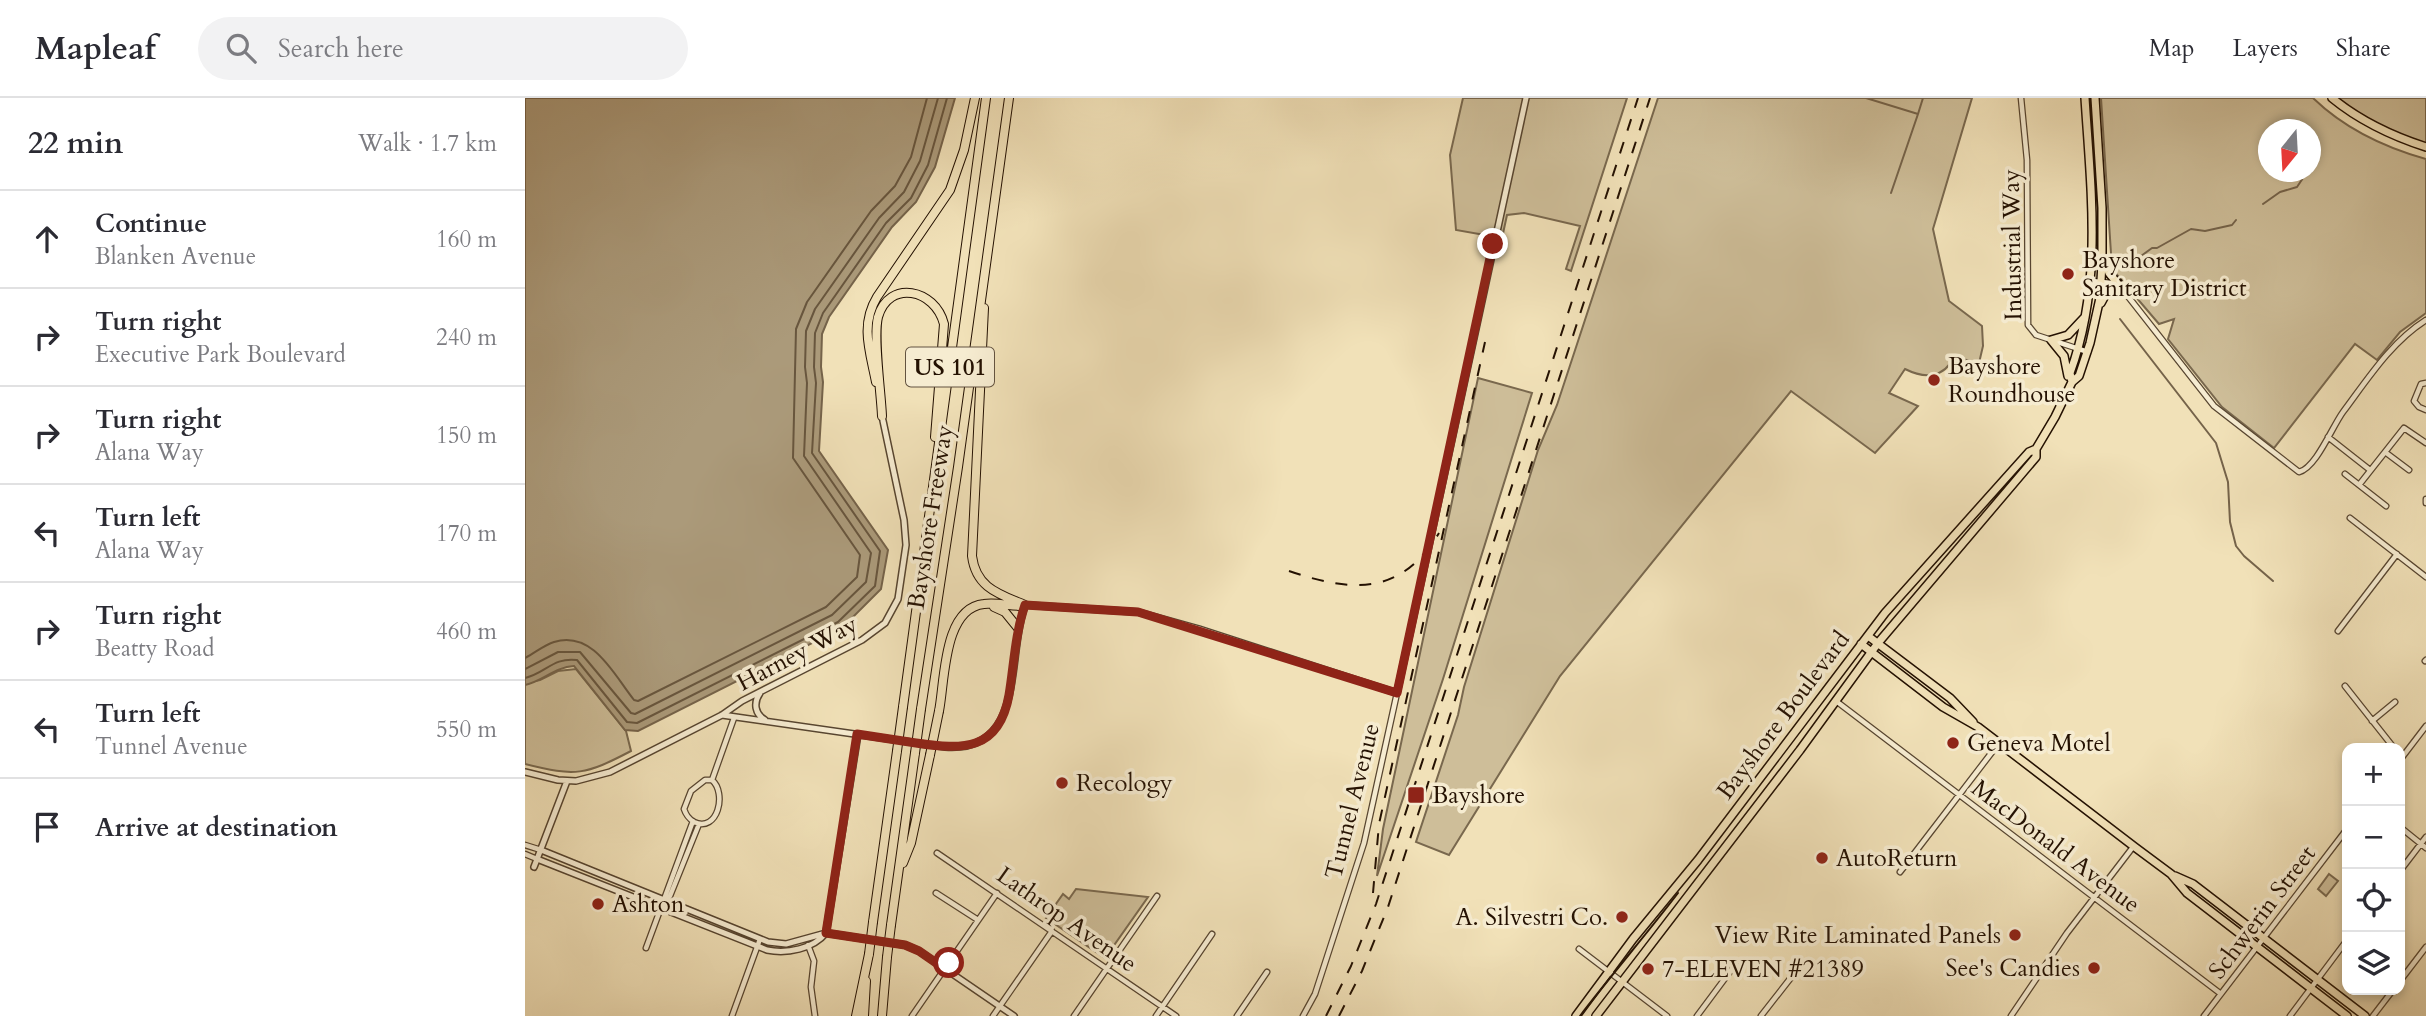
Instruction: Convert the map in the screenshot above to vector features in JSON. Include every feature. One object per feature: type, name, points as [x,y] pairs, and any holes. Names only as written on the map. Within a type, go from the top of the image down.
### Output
[{"type":"highway","points":[[882,415],[866,331],[869,313],[877,297],[950,190],[964,150],[975,98]]},
{"type":"highway","name":"Bayshore Freeway","points":[[869,954],[986,98]]},
{"type":"highway","name":"Bayshore Freeway","points":[[898,876],[1009,98]]},
{"type":"highway","points":[[986,260],[972,556],[976,574],[986,586],[1025,605]]},
{"type":"highway","points":[[882,415],[877,330],[880,314],[895,297],[919,294],[939,309],[944,332],[924,555]]},
{"type":"highway","points":[[898,876],[911,843],[939,711],[951,635],[955,626],[970,609],[985,604],[1025,605]]},
{"type":"highway","points":[[965,614],[978,607],[993,607],[1005,612],[1018,628]]},
{"type":"highway","name":"US 101","points":[[882,1016],[898,876]]},
{"type":"highway","points":[[856,1016],[869,954]]},
{"type":"highway","name":"US 101","points":[[864,1016],[869,954]]},
{"type":"main road","name":"Bayshore Boulevard","points":[[2071,385],[2070,373],[2087,312],[2091,281],[2092,208],[2085,98]]},
{"type":"main road","name":"Bayshore Boulevard","points":[[1596,1016],[1878,643],[2036,457],[2036,449],[2053,423],[2071,385],[2079,376],[2097,314],[2101,282],[2102,208],[2095,98]]},
{"type":"main road","points":[[2332,98],[2369,124],[2426,147]]},
{"type":"main road","points":[[2097,314],[2102,298],[2108,290],[2121,289],[2121,284],[2109,273],[2102,254]]},
{"type":"main road","points":[[2071,385],[2064,356],[2051,340],[2068,335],[2079,325],[2087,312]]},
{"type":"main road","name":"Bayshore Boulevard","points":[[1576,1016],[1861,644],[1911,583],[2029,452],[2036,449]]},
{"type":"main road","points":[[1868,636],[1950,698],[1978,727]]},
{"type":"main road","points":[[1861,644],[1943,707],[1978,727],[2171,874],[2193,884],[2365,1016]]},
{"type":"main road","points":[[2171,874],[2187,893],[2347,1016]]},
{"type":"street","name":"Tunnel Avenue","points":[[1303,1016],[1315,994],[1364,843],[1525,98]]},
{"type":"street","name":"Industrial Way","points":[[2021,98],[2027,152],[2027,322],[2033,333],[2088,352]]},
{"type":"street","points":[[2091,281],[2121,289],[2214,406],[2297,472],[2301,472],[2312,461],[2339,418],[2393,347],[2408,332],[2426,320]]},
{"type":"street","points":[[2426,383],[2421,384],[2414,401],[2426,410]]},
{"type":"street","name":"Harney Way","points":[[525,772],[567,781],[585,780],[610,772],[872,634],[885,623],[895,608],[901,591],[905,532],[882,415]]},
{"type":"street","points":[[2359,485],[2404,428],[2426,443]]},
{"type":"street","points":[[2328,437],[2370,470]]},
{"type":"street","points":[[2385,452],[2409,470]]},
{"type":"street","points":[[2345,474],[2386,506]]},
{"type":"street","points":[[2350,518],[2426,577]]},
{"type":"street","points":[[2338,631],[2397,554]]},
{"type":"street","name":"Harney Way","points":[[722,715],[953,748],[971,746],[996,729],[1006,710],[1018,628],[1025,605]]},
{"type":"street","points":[[1025,605],[1138,612],[1397,693]]},
{"type":"street","points":[[2345,686],[2390,743]]},
{"type":"street","points":[[762,691],[755,702],[756,710],[761,718],[771,723]]},
{"type":"street","points":[[712,780],[742,701]]},
{"type":"street","name":"MacDonald Avenue","points":[[1836,701],[2221,994]]},
{"type":"street","points":[[2372,721],[2395,702]]},
{"type":"street","points":[[2405,751],[2426,726]]},
{"type":"street","points":[[525,854],[661,908],[780,951],[809,946],[826,933],[857,734]]},
{"type":"street","points":[[1900,872],[1999,743]]},
{"type":"street","points":[[712,780],[717,785],[720,803],[713,820],[707,823],[696,822],[685,813],[689,793],[702,782],[712,780]]},
{"type":"street","points":[[534,867],[567,781]]},
{"type":"street","points":[[646,948],[664,901],[670,896],[696,822]]},
{"type":"street","points":[[2405,831],[2423,846]]},
{"type":"street","name":"Schwerin Street","points":[[2204,1016],[2342,835]]},
{"type":"street","points":[[2402,869],[2423,846],[2426,837]]},
{"type":"street","points":[[525,845],[759,943],[780,944],[826,933],[905,945],[919,951],[1014,1016]]},
{"type":"street","points":[[2011,1016],[2067,933],[2134,846]]},
{"type":"street","name":"Lathrop Avenue","points":[[937,853],[1176,1016]]},
{"type":"street","points":[[936,893],[978,920]]},
{"type":"street","points":[[912,1016],[997,893]]},
{"type":"street","points":[[1075,1016],[1157,896]]},
{"type":"street","points":[[993,1016],[1052,931]]},
{"type":"street","points":[[1156,1016],[1212,934]]},
{"type":"street","points":[[806,938],[814,961],[811,987],[815,1016]]},
{"type":"street","points":[[732,1016],[759,943]]},
{"type":"street","points":[[2290,1016],[2342,946]]},
{"type":"street","points":[[2405,974],[2426,947]]},
{"type":"street","points":[[1579,949],[1668,1016]]},
{"type":"street","points":[[1697,1016],[1735,965]]},
{"type":"street","points":[[1237,1016],[1267,972]]},
{"type":"street","points":[[1761,1016],[1793,975]]},
{"type":"street","points":[[2373,1016],[2389,995]]},
{"type":"shaded area","points":[[1463,98],[1627,98],[1571,271],[1566,269],[1580,226],[1524,213],[1507,215],[1502,238],[1456,230],[1450,155]]},
{"type":"shaded area","points":[[1658,98],[1972,98],[1933,229],[1949,301],[1982,326],[1983,346],[1979,363],[1954,357],[1945,369],[1933,375],[1905,369],[1889,393],[1918,406],[1875,453],[1791,391],[1560,676],[1449,855],[1416,842],[1458,715],[1464,687],[1538,450],[1557,405]]},
{"type":"shaded area","points":[[2101,98],[2313,98],[2338,119],[2365,136],[2426,159],[2426,313],[2400,332],[2377,360],[2355,344],[2274,448],[2222,407],[2168,339],[2174,319],[2159,324],[2112,269]]},
{"type":"shaded area","points":[[2332,98],[2426,98],[2426,147],[2403,139]]},
{"type":"shaded area","points":[[1478,378],[1532,393],[1443,679],[1377,876],[1383,829]]},
{"type":"shaded area","points":[[576,669],[626,731],[631,751],[602,765],[580,771],[557,771],[525,764],[525,683],[540,680],[558,671]]},
{"type":"shaded area","points":[[2329,874],[2338,881],[2326,896],[2318,889]]},
{"type":"shaded area","points":[[1076,889],[1148,897],[1105,958],[1046,918],[1063,894],[1069,899]]},
{"type":"water","points":[[525,98],[955,98],[935,167],[916,202],[892,227],[829,317],[822,334],[823,382],[819,451],[888,550],[881,589],[842,628],[638,731],[625,730],[574,666],[525,685]]},
{"type":"waterway","points":[[1866,98],[1918,114],[1891,193]]},
{"type":"waterway","points":[[1918,114],[1923,98]]},
{"type":"waterway","points":[[2263,204],[2280,192],[2297,187],[2300,182]]},
{"type":"waterway","points":[[2141,256],[2191,229],[2205,231],[2232,225],[2236,220]]},
{"type":"waterway","points":[[2120,319],[2216,443],[2228,482],[2230,522],[2236,546],[2273,581]]},
{"type":"tram line","points":[[1580,1016],[1678,893]]},
{"type":"railway","points":[[1326,1016],[1351,966],[1376,904],[1638,98]]},
{"type":"railway","points":[[1339,1016],[1362,971],[1388,907],[1650,98]]},
{"type":"railway","points":[[1373,893],[1379,824],[1485,342]]},
{"type":"railway","points":[[1289,571],[1333,583],[1373,584],[1391,579],[1408,569],[1424,554],[1439,533]]},
{"type":"place","name":"Bayshore Sanitary District","points":[[2068,274]]},
{"type":"place","name":"Bayshore Roundhouse","points":[[1934,380]]},
{"type":"place","name":"Geneva Motel","points":[[1953,743]]},
{"type":"place","name":"Recology","points":[[1062,783]]},
{"type":"place","name":"Bayshore","points":[[1416,795]]},
{"type":"place","name":"AutoReturn","points":[[1822,858]]},
{"type":"place","name":"Ashton","points":[[598,904]]},
{"type":"place","name":"A. Silvestri Co.","points":[[1622,917]]},
{"type":"place","name":"View Rite Laminated Panels","points":[[2015,935]]},
{"type":"place","name":"See's Candies","points":[[2094,968]]},
{"type":"place","name":"7-ELEVEN #21389","points":[[1648,969]]},
{"type":"route","points":[[949,963],[945,969],[905,945],[826,933],[857,734],[953,748],[971,746],[985,739],[996,729],[1006,710],[1018,628],[1025,605],[1138,612],[1397,693],[1493,244]]}]
